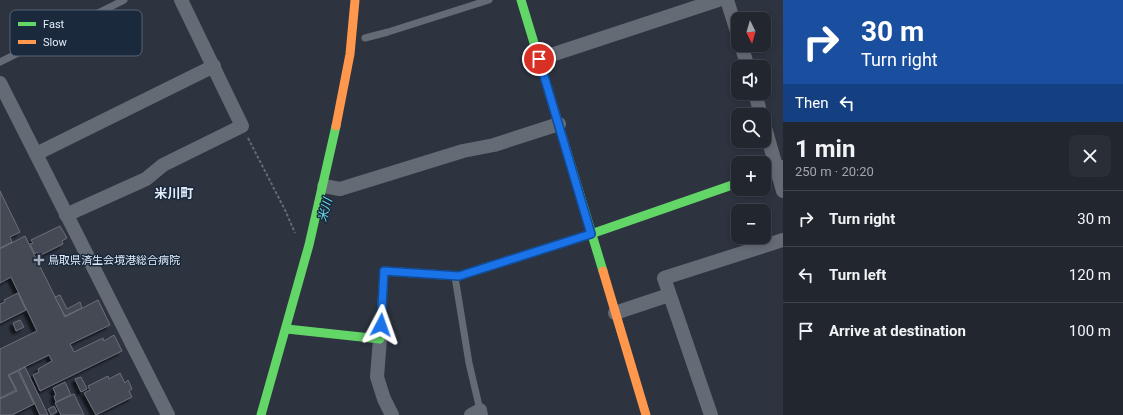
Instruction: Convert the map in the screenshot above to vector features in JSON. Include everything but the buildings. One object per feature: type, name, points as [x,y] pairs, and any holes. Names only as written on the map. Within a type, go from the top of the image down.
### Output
[{"type":"street","points":[[66,215],[146,179],[163,165],[242,126],[181,0]]},
{"type":"street","points":[[261,415],[287,330],[324,186],[348,71],[355,0]]},
{"type":"street","points":[[521,0],[646,415]]},
{"type":"street","points":[[539,59],[718,0]]},
{"type":"street","points":[[727,0],[731,13]]},
{"type":"street","points":[[36,154],[214,66]]},
{"type":"street","points":[[0,83],[168,415]]},
{"type":"street","points":[[324,186],[340,189],[463,150],[494,145],[559,124]]},
{"type":"street","points":[[770,148],[775,170],[783,191]]},
{"type":"street","points":[[392,415],[384,399],[377,377],[384,271],[455,276],[591,234],[731,185]]},
{"type":"street","points":[[711,415],[664,278],[783,240]]},
{"type":"street","points":[[615,313],[669,295]]},
{"type":"street","points":[[287,330],[380,339]]},
{"type":"lane","points":[[104,10],[124,0]]},
{"type":"lane","points":[[365,38],[489,0]]},
{"type":"lane","points":[[0,62],[12,56]]},
{"type":"lane","points":[[455,276],[478,413]]},
{"type":"path","points":[[242,126],[285,210],[300,246],[307,251]]},
{"type":"traffic: fast","points":[[521,0],[603,271]]},
{"type":"traffic: fast","points":[[261,415],[309,245],[336,126]]},
{"type":"traffic: fast","points":[[287,329],[380,339],[384,271],[459,276],[591,234],[731,185]]},
{"type":"traffic: slow","points":[[336,126],[350,54],[355,0]]},
{"type":"traffic: slow","points":[[603,271],[646,415]]},
{"type":"place","name":"鳥取県済生会境港総合病院","points":[[39,260]]},
{"type":"district","name":"米川町","points":[[174,193]]},
{"type":"route","points":[[381,325],[384,271],[459,276],[591,234],[539,59]]},
{"type":"water label","name":"米川","points":[[325,210]]}]
